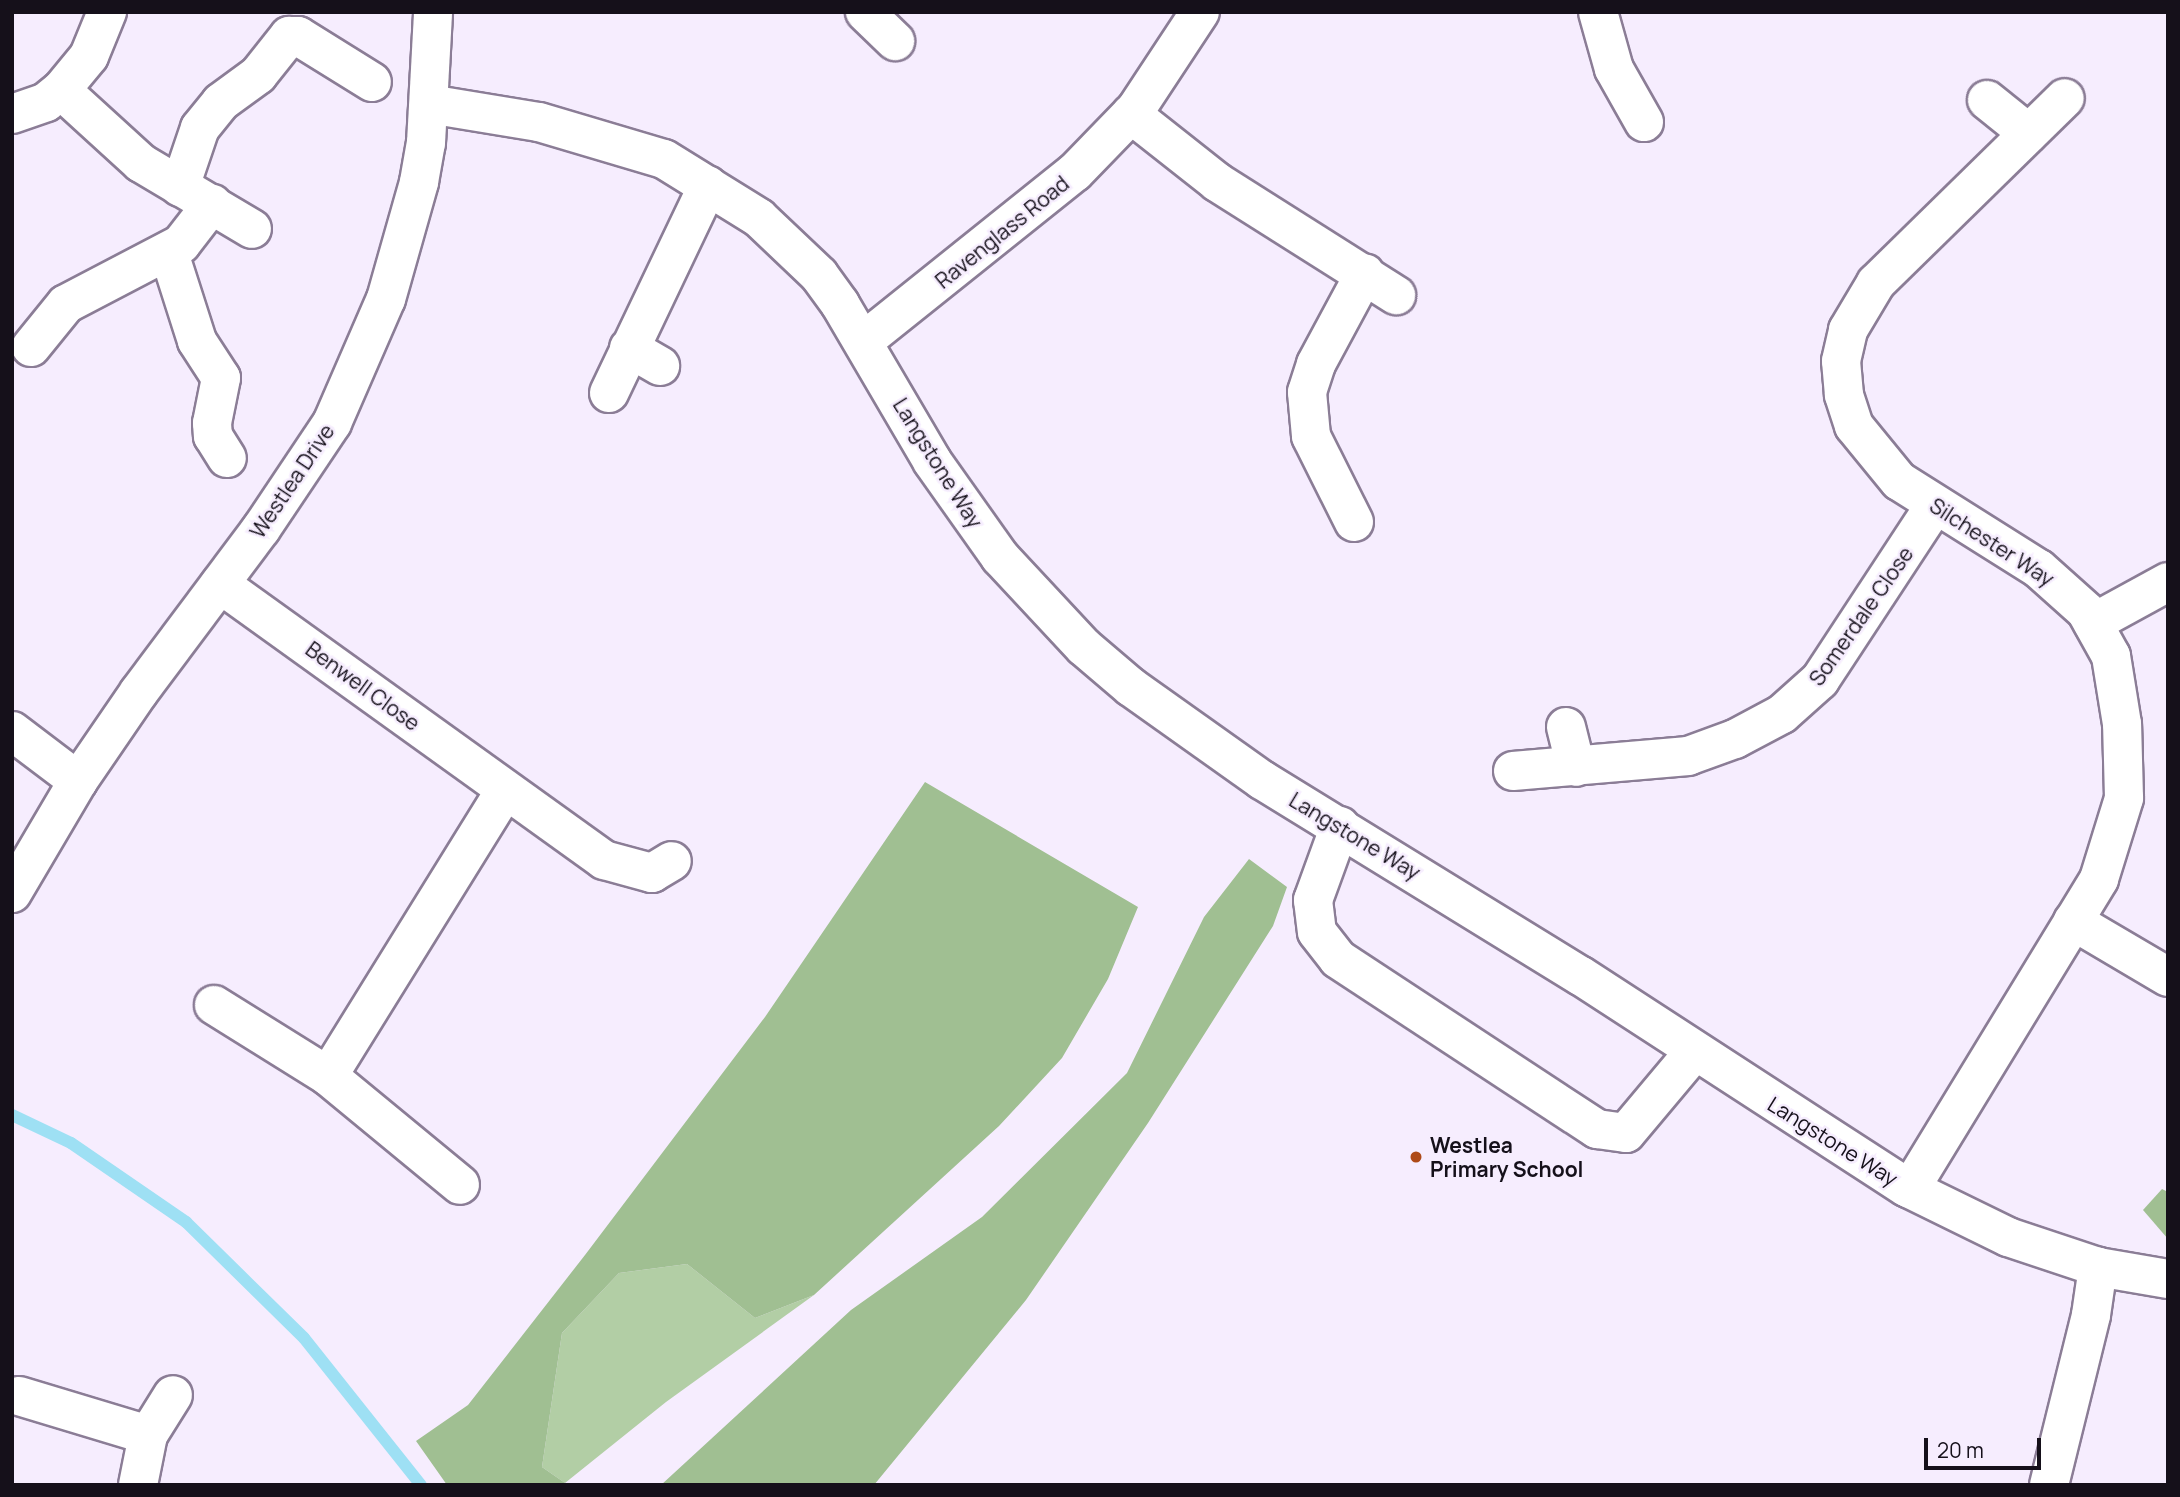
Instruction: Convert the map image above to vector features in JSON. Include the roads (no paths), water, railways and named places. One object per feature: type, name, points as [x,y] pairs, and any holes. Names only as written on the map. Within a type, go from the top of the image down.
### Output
[{"type":"street","points":[[12,114],[46,102],[61,90],[89,56],[107,12]]},
{"type":"street","name":"Westlea Drive","points":[[12,893],[78,781],[332,423],[365,352],[403,244],[426,143],[433,12]]},
{"type":"street","points":[[865,12],[895,41]]},
{"type":"street","name":"Ravenglass Road","points":[[864,340],[1036,206],[1131,114],[1161,77],[1200,12]]},
{"type":"street","points":[[1598,12],[1614,69],[1644,122]]},
{"type":"street","points":[[227,458],[216,442],[212,423],[220,378],[197,341],[188,220],[200,128],[221,102],[258,75],[289,36],[298,36],[372,82]]},
{"type":"street","points":[[61,90],[188,220],[252,229]]},
{"type":"street","name":"Silchester Way","points":[[1910,1189],[2099,879],[2124,798],[2118,681],[2094,623],[2039,569],[1899,481],[1861,439],[1844,395],[1843,346],[1848,330],[1876,283],[2065,98]]},
{"type":"street","points":[[1987,100],[2028,133]]},
{"type":"street","name":"Langstone Way","points":[[429,104],[539,122],[608,140],[664,159],[759,218],[818,275],[864,340],[932,461],[1000,557],[1045,608],[1131,687],[1262,780],[1340,825],[1910,1189],[2008,1237],[2098,1267],[2168,1279]]},
{"type":"street","points":[[1131,114],[1217,182],[1396,295]]},
{"type":"street","points":[[609,393],[645,357],[708,185]]},
{"type":"street","points":[[31,347],[66,304],[188,220]]},
{"type":"street","points":[[1354,522],[1311,436],[1307,392],[1316,364],[1365,273]]},
{"type":"street","name":"Somerdale Close","points":[[1513,771],[1688,756],[1735,739],[1782,714],[1820,680],[1935,505]]},
{"type":"street","points":[[2094,623],[2168,582]]},
{"type":"street","name":"Benwell Close","points":[[219,584],[604,860],[623,869],[652,873],[673,860]]},
{"type":"street","points":[[1566,727],[1576,767]]},
{"type":"street","points":[[12,731],[78,781]]},
{"type":"street","points":[[328,1076],[505,790]]},
{"type":"street","points":[[1340,825],[1314,900],[1317,932],[1338,959],[1597,1129],[1626,1133],[1694,1052]]},
{"type":"street","points":[[2073,921],[2168,977]]},
{"type":"street","points":[[214,1005],[328,1076],[460,1185]]},
{"type":"street","points":[[2049,1485],[2091,1315],[2098,1267]]},
{"type":"street","points":[[138,1485],[148,1435],[173,1395]]},
{"type":"street","points":[[19,1396],[148,1435]]},
{"type":"waterway","points":[[12,1115],[71,1143],[186,1222],[304,1338],[421,1485]]},
{"type":"place","name":"Westlea Primary School","points":[[1416,1157]]}]
